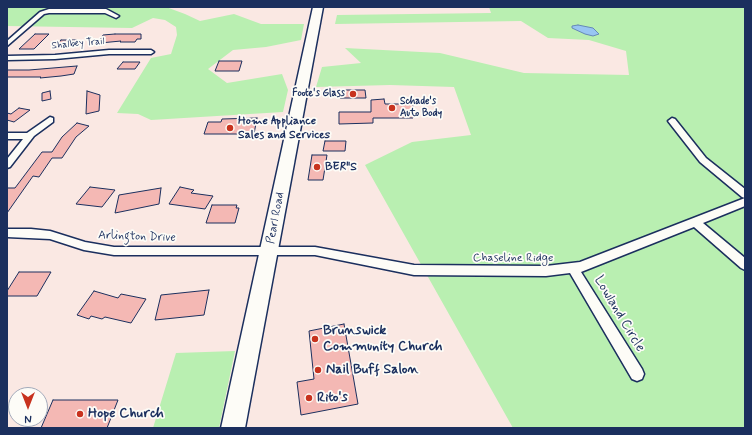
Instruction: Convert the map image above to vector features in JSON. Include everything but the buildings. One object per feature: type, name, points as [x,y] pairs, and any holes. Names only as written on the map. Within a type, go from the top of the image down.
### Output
[{"type":"main road","name":"Pearl Road","points":[[233,428],[318,7]]},
{"type":"street","points":[[7,44],[42,13],[49,11],[106,12],[116,16]]},
{"type":"street","name":"Shalbey Trail","points":[[7,58],[55,57],[108,52],[151,52]]},
{"type":"street","points":[[7,165],[29,136],[50,120]]},
{"type":"street","points":[[672,121],[702,160],[745,194]]},
{"type":"street","points":[[7,136],[29,136]]},
{"type":"street","name":"Chaseline Ridge","points":[[269,251],[329,253],[414,270],[541,272],[574,269],[745,202]]},
{"type":"street","points":[[695,222],[745,265]]},
{"type":"street","name":"Arlington Drive","points":[[7,233],[50,235],[84,246],[114,252],[269,251]]},
{"type":"street","name":"Lowland Circle","points":[[574,269],[637,374]]},
{"type":"green space","points":[[7,7],[166,7],[200,21],[234,14],[261,24],[304,24],[301,40],[266,47],[233,50],[208,69],[227,83],[282,74],[288,90],[283,112],[151,120],[138,114],[117,113],[151,58],[171,54],[177,35],[176,27],[165,20],[153,18],[132,28],[7,26]]},
{"type":"green space","points":[[489,7],[745,7],[745,428],[513,428],[365,165],[412,142],[471,135],[454,87],[390,85],[316,87],[322,67],[361,63],[345,48],[440,53],[524,73],[629,75],[626,51],[589,40],[548,38],[521,21],[335,24],[337,15],[491,13]]},
{"type":"green space","points":[[235,351],[219,428],[153,428],[176,353]]},
{"type":"water","points":[[578,25],[593,28],[599,34],[593,36],[572,28],[572,26]]},
{"type":"place","name":"Foote's Glass","points":[[353,94]]},
{"type":"place","name":"Schade's Auto Body","points":[[392,108]]},
{"type":"place","name":"Home Appliance Sales and Services","points":[[230,128]]},
{"type":"place","name":"BER\"S","points":[[317,167]]},
{"type":"place","name":"Brunswick Community Church","points":[[315,339]]},
{"type":"place","name":"Nail Buff Salon","points":[[318,370]]},
{"type":"place","name":"Rito's","points":[[309,398]]},
{"type":"place","name":"Hope Church","points":[[80,414]]}]
